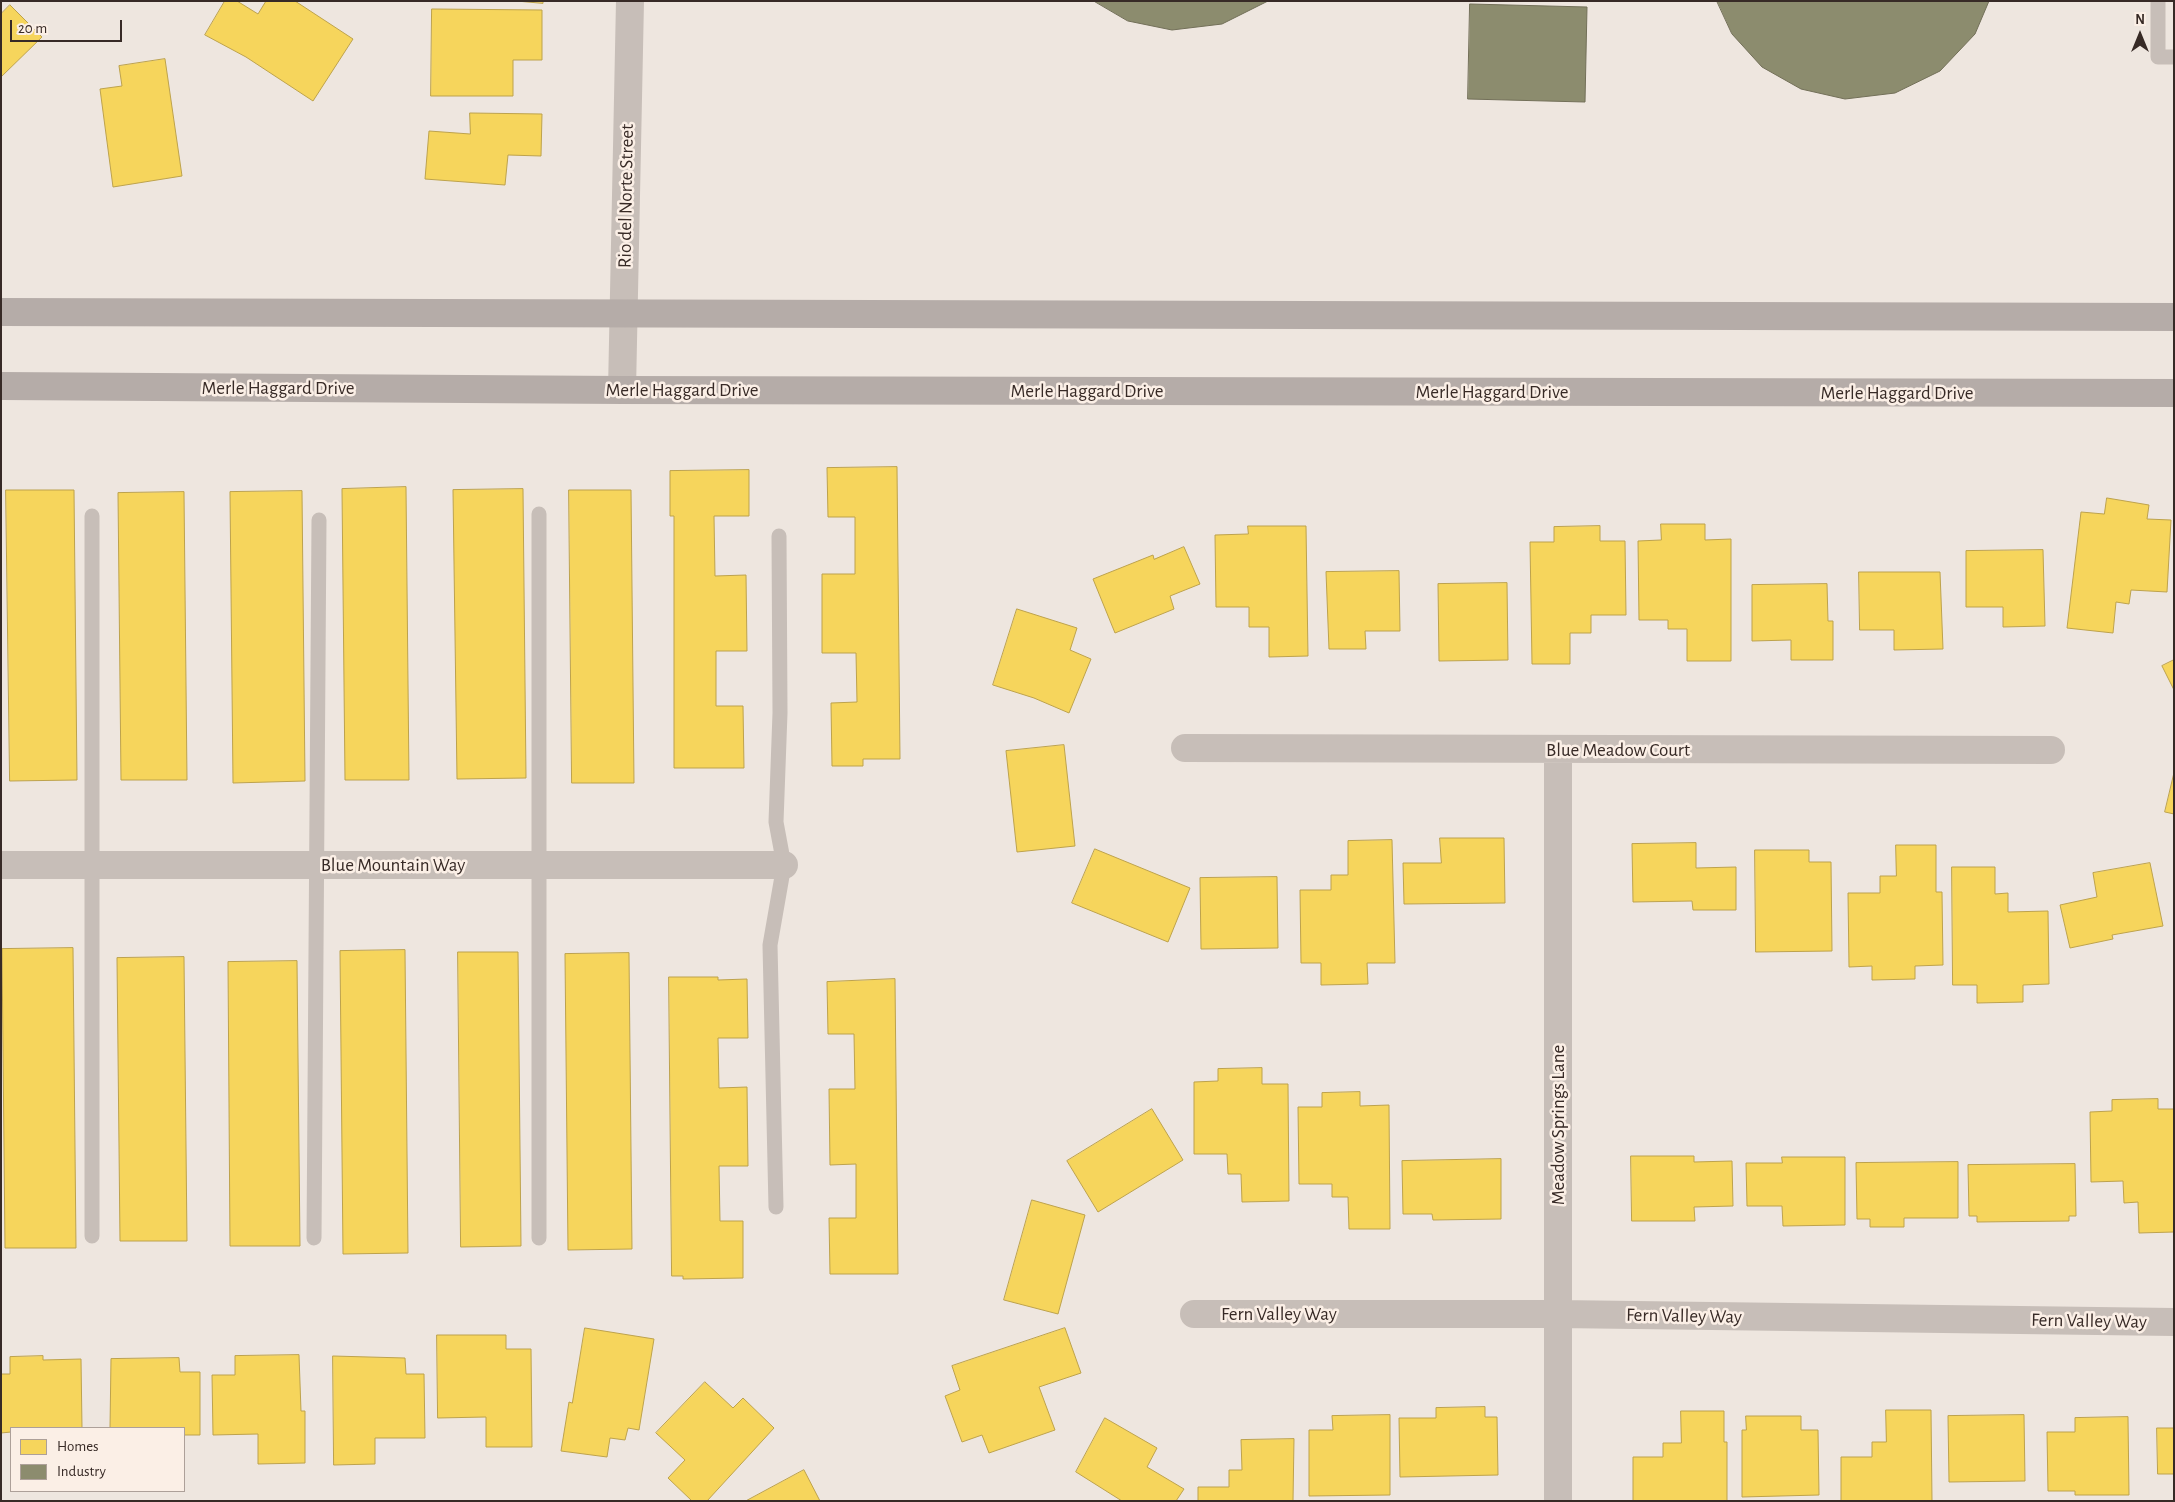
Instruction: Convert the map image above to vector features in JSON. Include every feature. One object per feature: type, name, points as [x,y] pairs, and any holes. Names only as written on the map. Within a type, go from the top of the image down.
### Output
[{"type":"main road","points":[[1,312],[2174,317]]},
{"type":"main road","name":"Merle Haggard Drive","points":[[1,386],[622,390],[2174,393]]},
{"type":"street","name":"Rio del Norte Street","points":[[622,390],[630,1]]},
{"type":"street","name":"Blue Meadow Court","points":[[1185,748],[2051,750]]},
{"type":"street","name":"Meadow Springs Lane","points":[[1558,750],[1558,1501]]},
{"type":"street","name":"Blue Mountain Way","points":[[1,865],[784,865]]},
{"type":"street","name":"Fern Valley Way","points":[[1194,1314],[1558,1314],[2174,1322]]},
{"type":"lane","points":[[2158,1],[2158,57],[2174,58]]},
{"type":"lane","points":[[539,1238],[538,865],[540,514]]},
{"type":"lane","points":[[92,516],[92,1236]]},
{"type":"lane","points":[[314,1238],[319,520]]},
{"type":"lane","points":[[776,1207],[770,945],[784,865],[776,822],[780,713],[779,536]]},
{"type":"building: Homes","points":[[225,1],[237,1],[258,14],[266,1],[295,1],[353,39],[313,101],[246,57],[205,35]]},
{"type":"building: Homes","points":[[517,1],[543,1],[543,3]]},
{"type":"building: Homes","points":[[10,5],[42,37],[1,77],[1,14]]},
{"type":"building: Homes","points":[[432,9],[542,10],[542,60],[513,60],[513,96],[431,96]]},
{"type":"building: Homes","points":[[165,59],[182,176],[113,187],[100,89],[122,86],[119,66]]},
{"type":"building: Homes","points":[[470,113],[542,114],[541,156],[508,155],[505,185],[425,179],[429,131],[470,134]]},
{"type":"building: Homes","points":[[897,467],[900,759],[863,759],[863,766],[832,766],[831,703],[857,702],[856,653],[822,653],[822,574],[855,574],[855,517],[828,517],[827,468]]},
{"type":"building: Homes","points":[[749,470],[749,516],[714,516],[715,576],[746,575],[747,651],[716,651],[716,706],[743,706],[744,768],[674,768],[674,516],[670,516],[670,471]]},
{"type":"building: Homes","points":[[406,487],[409,780],[345,780],[342,489]]},
{"type":"building: Homes","points":[[523,489],[526,778],[457,779],[453,490]]},
{"type":"building: Homes","points":[[6,490],[74,490],[77,780],[10,781]]},
{"type":"building: Homes","points":[[569,490],[631,490],[634,783],[572,783]]},
{"type":"building: Homes","points":[[302,491],[305,781],[233,783],[230,492]]},
{"type":"building: Homes","points":[[184,492],[187,780],[121,780],[118,493]]},
{"type":"building: Homes","points":[[2107,498],[2149,505],[2147,519],[2171,520],[2167,592],[2131,590],[2129,604],[2116,602],[2113,633],[2067,628],[2081,512],[2104,514]]},
{"type":"building: Homes","points":[[1661,524],[1705,524],[1705,540],[1731,539],[1731,661],[1687,661],[1687,629],[1668,629],[1668,620],[1639,620],[1638,541],[1661,540]]},
{"type":"building: Homes","points":[[1248,526],[1306,526],[1308,656],[1269,657],[1269,627],[1249,627],[1249,607],[1216,607],[1215,535],[1248,534]]},
{"type":"building: Homes","points":[[1600,526],[1600,541],[1625,541],[1626,615],[1591,615],[1591,633],[1570,633],[1570,664],[1532,664],[1530,542],[1554,542],[1554,527]]},
{"type":"building: Homes","points":[[1184,547],[1200,584],[1170,596],[1174,609],[1115,633],[1093,579],[1153,555],[1154,559]]},
{"type":"building: Homes","points":[[2043,550],[2045,626],[2003,627],[2003,607],[1966,607],[1966,551]]},
{"type":"building: Homes","points":[[1399,571],[1400,631],[1365,631],[1366,649],[1329,649],[1326,572]]},
{"type":"building: Homes","points":[[1859,572],[1940,572],[1943,649],[1894,650],[1894,630],[1860,630]]},
{"type":"building: Homes","points":[[1507,583],[1508,660],[1439,661],[1438,584]]},
{"type":"building: Homes","points":[[1827,584],[1828,621],[1833,621],[1833,660],[1791,660],[1791,640],[1752,641],[1752,585]]},
{"type":"building: Homes","points":[[1017,609],[1077,628],[1070,650],[1091,659],[1069,713],[1034,698],[993,685]]},
{"type":"building: Homes","points":[[2174,660],[2174,690],[2162,666]]},
{"type":"building: Homes","points":[[1064,745],[1075,846],[1017,852],[1006,751]]},
{"type":"building: Homes","points":[[2174,773],[2174,814],[2165,812]]},
{"type":"building: Homes","points":[[1440,838],[1504,838],[1505,903],[1404,904],[1403,863],[1441,863]]},
{"type":"building: Homes","points":[[1392,840],[1395,963],[1367,963],[1368,984],[1321,985],[1321,963],[1301,963],[1300,890],[1331,890],[1331,875],[1348,875],[1348,841]]},
{"type":"building: Homes","points":[[1696,843],[1696,868],[1736,867],[1736,910],[1693,910],[1692,901],[1633,902],[1632,844]]},
{"type":"building: Homes","points":[[1896,845],[1936,845],[1936,892],[1942,892],[1943,965],[1915,966],[1915,979],[1872,980],[1872,966],[1849,967],[1848,893],[1880,893],[1880,876],[1896,876]]},
{"type":"building: Homes","points":[[1095,849],[1190,888],[1168,942],[1072,903]]},
{"type":"building: Homes","points":[[1755,850],[1809,850],[1809,862],[1831,862],[1832,951],[1756,952]]},
{"type":"building: Homes","points":[[2150,863],[2163,926],[2112,935],[2113,939],[2070,948],[2060,905],[2097,897],[2093,873]]},
{"type":"building: Homes","points":[[1952,867],[1995,867],[1995,894],[2008,893],[2008,912],[2048,911],[2049,984],[2023,985],[2023,1002],[1977,1003],[1977,985],[1953,985]]},
{"type":"building: Homes","points":[[1277,877],[1278,948],[1201,949],[1200,878]]},
{"type":"building: Homes","points":[[73,948],[76,1248],[5,1248],[2,949]]},
{"type":"building: Homes","points":[[405,950],[408,1253],[343,1254],[340,951]]},
{"type":"building: Homes","points":[[458,952],[518,952],[521,1246],[461,1247]]},
{"type":"building: Homes","points":[[629,953],[632,1249],[568,1250],[565,954]]},
{"type":"building: Homes","points":[[184,957],[187,1241],[120,1241],[117,958]]},
{"type":"building: Homes","points":[[297,961],[300,1246],[230,1246],[228,962]]},
{"type":"building: Homes","points":[[669,977],[718,977],[718,980],[747,979],[748,1038],[718,1038],[719,1088],[747,1087],[748,1166],[719,1166],[720,1221],[743,1221],[743,1278],[683,1279],[683,1276],[672,1276]]},
{"type":"building: Homes","points":[[895,979],[898,1274],[830,1274],[829,1218],[856,1218],[856,1164],[830,1165],[829,1089],[855,1089],[854,1034],[828,1034],[827,982]]},
{"type":"building: Homes","points":[[1262,1068],[1262,1084],[1288,1084],[1289,1201],[1242,1202],[1241,1174],[1228,1174],[1227,1154],[1194,1154],[1194,1082],[1218,1081],[1218,1069]]},
{"type":"building: Homes","points":[[1360,1092],[1360,1106],[1389,1105],[1390,1229],[1349,1229],[1348,1197],[1332,1197],[1332,1184],[1299,1184],[1298,1107],[1322,1107],[1322,1093]]},
{"type":"building: Homes","points":[[2158,1099],[2158,1109],[2174,1109],[2174,1232],[2139,1233],[2138,1202],[2124,1203],[2123,1181],[2091,1182],[2090,1112],[2112,1111],[2112,1100]]},
{"type":"building: Homes","points":[[1152,1109],[1183,1160],[1098,1212],[1067,1161]]},
{"type":"building: Homes","points":[[1631,1156],[1694,1156],[1694,1162],[1732,1161],[1733,1206],[1694,1207],[1695,1221],[1632,1221]]},
{"type":"building: Homes","points":[[1782,1157],[1845,1157],[1845,1225],[1783,1226],[1782,1206],[1747,1206],[1746,1163],[1782,1163]]},
{"type":"building: Homes","points":[[1501,1159],[1501,1219],[1433,1220],[1432,1214],[1403,1214],[1402,1161]]},
{"type":"building: Homes","points":[[1958,1162],[1958,1218],[1904,1218],[1904,1227],[1870,1227],[1870,1219],[1857,1219],[1856,1163]]},
{"type":"building: Homes","points":[[2075,1164],[2076,1216],[2069,1216],[2069,1221],[1977,1222],[1977,1216],[1969,1216],[1968,1165]]},
{"type":"building: Homes","points":[[1032,1200],[1085,1215],[1058,1314],[1004,1300]]},
{"type":"building: Homes","points":[[585,1328],[654,1339],[639,1430],[628,1428],[625,1440],[610,1438],[607,1457],[561,1451],[569,1402],[572,1403]]},
{"type":"building: Homes","points":[[1065,1328],[1081,1373],[1039,1387],[1055,1430],[989,1453],[982,1435],[962,1442],[945,1396],[960,1390],[952,1366]]},
{"type":"building: Homes","points":[[437,1335],[506,1335],[506,1349],[531,1349],[532,1447],[486,1447],[486,1417],[438,1418]]},
{"type":"building: Homes","points":[[299,1355],[301,1411],[305,1411],[305,1463],[258,1464],[258,1434],[213,1435],[212,1375],[235,1375],[235,1356]]},
{"type":"building: Homes","points":[[43,1356],[43,1360],[81,1359],[82,1427],[10,1427],[10,1432],[1,1433],[1,1374],[10,1374],[10,1357]]},
{"type":"building: Homes","points":[[333,1356],[405,1358],[406,1374],[424,1374],[425,1438],[375,1438],[375,1464],[334,1465]]},
{"type":"building: Homes","points":[[179,1358],[180,1372],[200,1372],[200,1435],[185,1435],[185,1427],[110,1427],[111,1359]]},
{"type":"building: Homes","points":[[705,1382],[733,1408],[743,1398],[774,1428],[707,1501],[692,1501],[668,1478],[685,1460],[656,1433]]},
{"type":"building: Homes","points":[[1485,1407],[1485,1417],[1497,1417],[1498,1475],[1400,1477],[1399,1418],[1436,1418],[1436,1408]]},
{"type":"building: Homes","points":[[1886,1410],[1931,1410],[1932,1501],[1841,1501],[1841,1457],[1872,1457],[1872,1442],[1886,1442]]},
{"type":"building: Homes","points":[[1681,1411],[1724,1411],[1724,1442],[1727,1442],[1727,1501],[1633,1501],[1633,1457],[1663,1457],[1663,1443],[1681,1443]]},
{"type":"building: Homes","points":[[1390,1415],[1390,1495],[1309,1496],[1309,1430],[1333,1430],[1332,1416]]},
{"type":"building: Homes","points":[[2024,1415],[2025,1481],[1949,1482],[1948,1416]]},
{"type":"building: Homes","points":[[1746,1416],[1801,1416],[1801,1430],[1818,1430],[1819,1495],[1742,1497],[1742,1430],[1746,1430]]},
{"type":"building: Homes","points":[[2128,1417],[2129,1495],[2075,1495],[2075,1491],[2048,1491],[2047,1432],[2075,1432],[2075,1418]]},
{"type":"building: Homes","points":[[1105,1418],[1157,1448],[1147,1467],[1184,1489],[1176,1501],[1122,1501],[1076,1472]]},
{"type":"building: Homes","points":[[2157,1428],[2174,1428],[2174,1474],[2158,1474]]},
{"type":"building: Homes","points":[[1294,1439],[1293,1501],[1198,1501],[1198,1487],[1229,1487],[1229,1470],[1242,1470],[1241,1440]]},
{"type":"building: Homes","points":[[804,1470],[820,1501],[746,1501]]},
{"type":"building: Industry","points":[[1094,1],[1268,1],[1222,24],[1172,30],[1128,21]]},
{"type":"building: Industry","points":[[1717,1],[1989,1],[1975,34],[1940,71],[1895,93],[1845,99],[1801,89],[1762,67],[1732,34]]},
{"type":"building: Industry","points":[[1470,4],[1587,7],[1585,102],[1468,99]]}]
